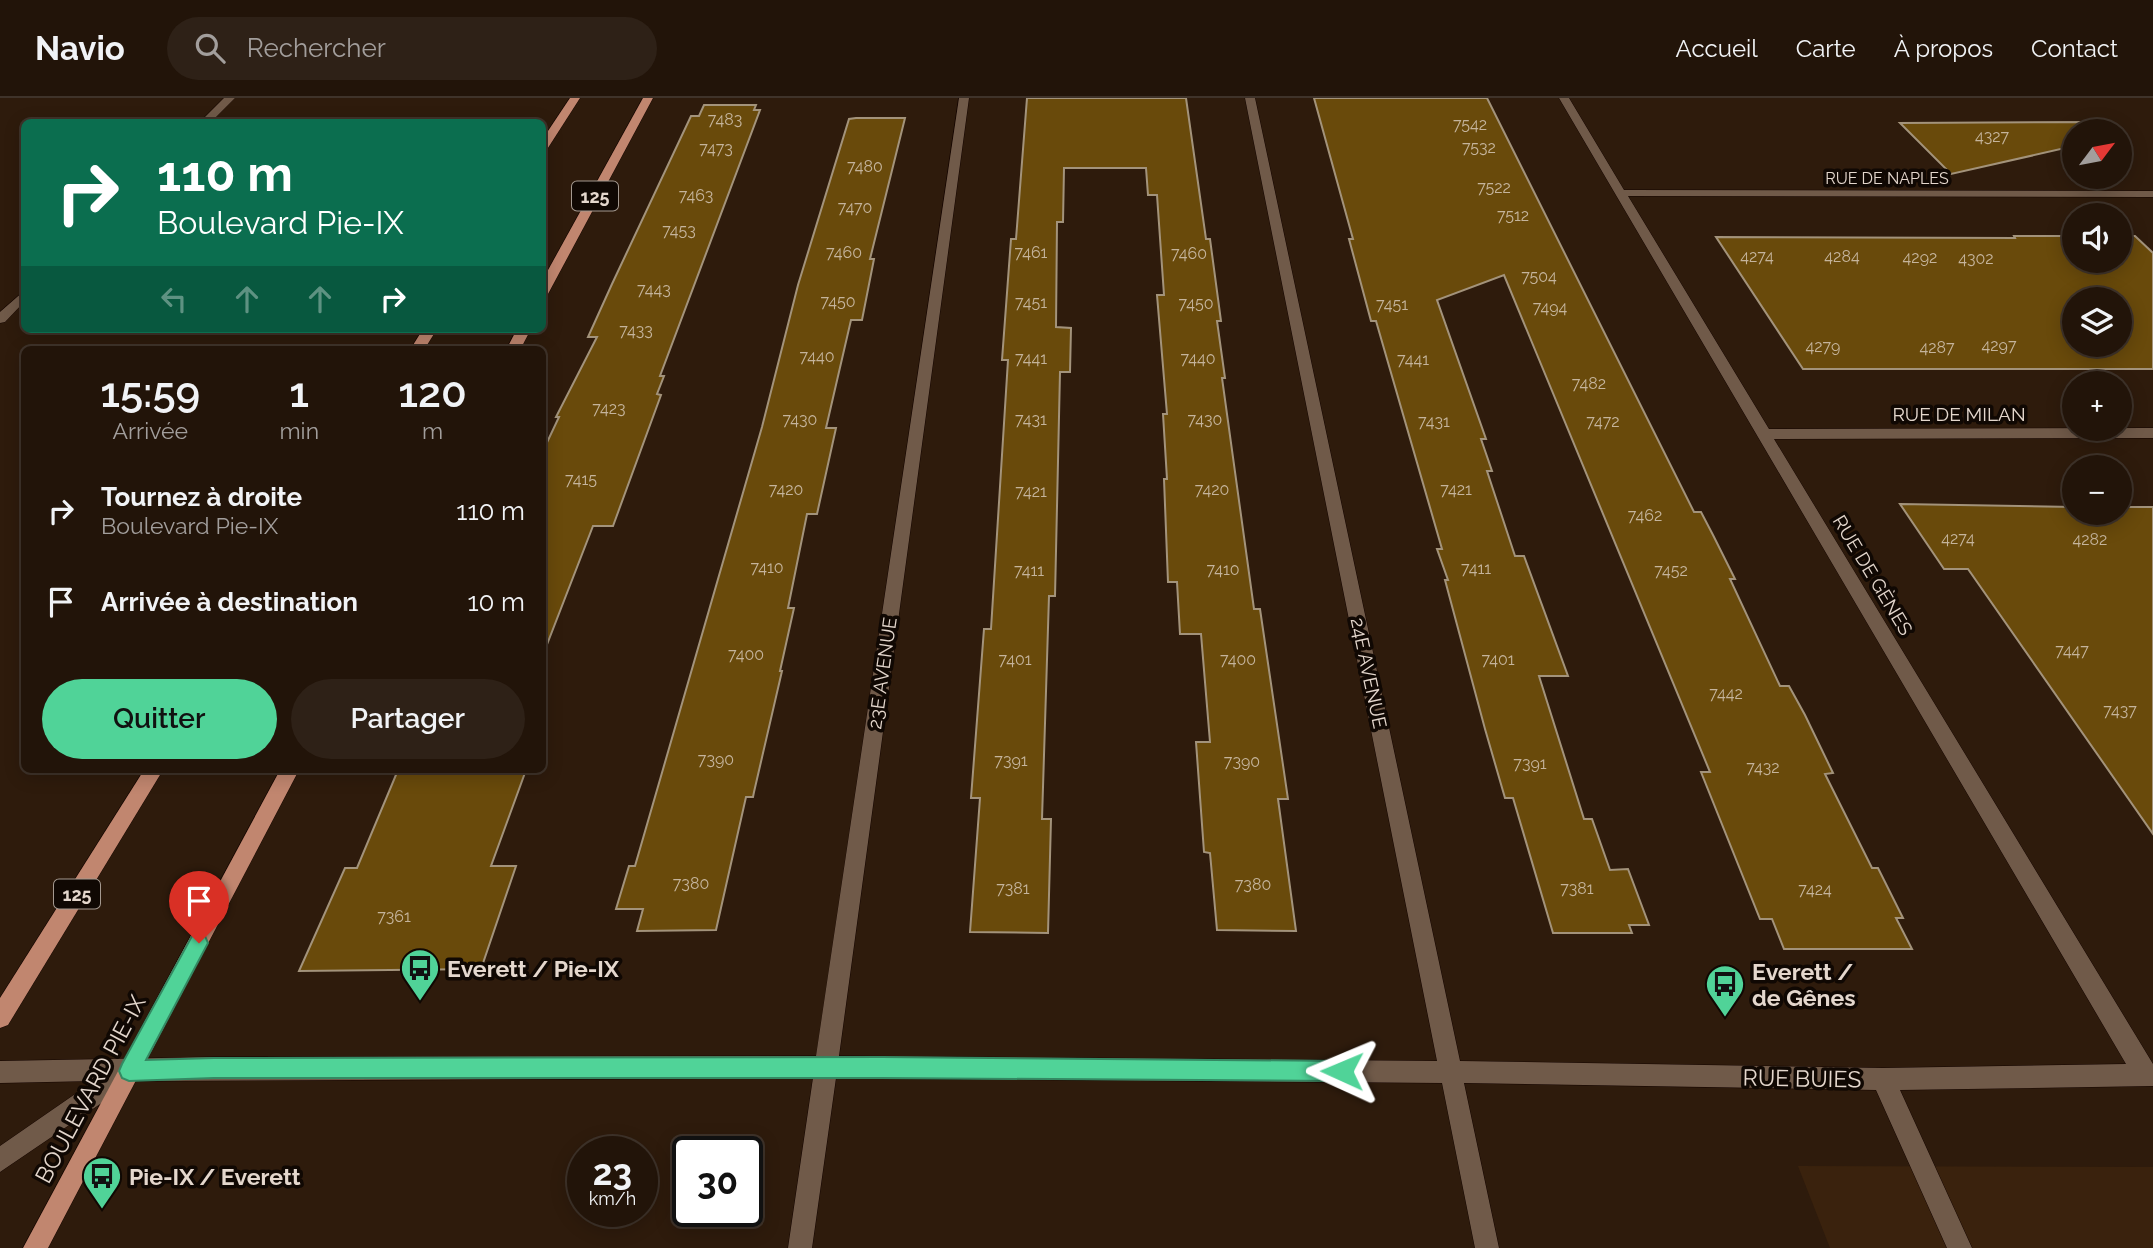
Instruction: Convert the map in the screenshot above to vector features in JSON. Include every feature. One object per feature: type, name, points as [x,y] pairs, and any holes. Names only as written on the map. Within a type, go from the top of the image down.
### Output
[{"type":"main road","points":[[546,143],[575,98]]},
{"type":"main road","name":"125","points":[[546,287],[648,98]]},
{"type":"main road","name":"125","points":[[0,1018],[152,773]]},
{"type":"main road","name":"BOULEVARD PIE-IX","points":[[35,1248],[288,773]]},
{"type":"street","points":[[208,119],[230,98]]},
{"type":"street","name":"23E AVENUE","points":[[800,1248],[964,98]]},
{"type":"street","name":"24E AVENUE","points":[[1250,98],[1487,1248]]},
{"type":"street","name":"RUE DE GÈNES","points":[[1564,98],[2149,1075]]},
{"type":"street","name":"RUE DE NAPLES","points":[[1620,193],[2153,194]]},
{"type":"street","points":[[0,318],[21,298]]},
{"type":"street","name":"RUE DE MILAN","points":[[1766,434],[2153,433]]},
{"type":"street","name":"RUE BUIES","points":[[0,1072],[214,1068],[826,1069],[1451,1072],[1882,1079],[2149,1075]]},
{"type":"street","points":[[0,1160],[129,1071]]},
{"type":"street","points":[[1882,1079],[1960,1248]]},
{"type":"shaded area","points":[[1798,1166],[2153,1167],[2153,1248],[1830,1248]]},
{"type":"building","points":[[1027,98],[1186,98],[1206,239],[1210,239],[1221,321],[1217,321],[1225,378],[1222,378],[1254,609],[1260,609],[1288,799],[1278,799],[1296,931],[1217,930],[1210,853],[1204,852],[1196,742],[1210,742],[1201,634],[1180,634],[1177,582],[1168,582],[1163,414],[1167,414],[1157,295],[1164,295],[1157,195],[1148,195],[1146,168],[1064,168],[1063,222],[1057,222],[1056,327],[1071,328],[1070,372],[1060,372],[1055,596],[1049,596],[1042,819],[1051,819],[1048,933],[970,932],[980,798],[971,798],[984,629],[991,629],[1008,360],[1002,360],[1011,239],[1016,239]]},
{"type":"building","points":[[1314,98],[1487,98],[1694,512],[1701,512],[1735,579],[1730,579],[1780,686],[1789,686],[1805,715],[1833,773],[1825,774],[1872,868],[1878,868],[1903,918],[1896,918],[1912,949],[1784,949],[1772,919],[1760,919],[1701,772],[1710,772],[1504,275],[1437,300],[1486,439],[1481,439],[1492,471],[1487,471],[1515,556],[1524,556],[1568,676],[1539,676],[1584,819],[1592,819],[1610,870],[1628,869],[1649,925],[1629,925],[1632,933],[1553,933],[1513,798],[1505,798],[1485,729],[1445,580],[1448,580],[1437,549],[1442,549],[1376,321],[1371,321],[1349,239],[1353,239]]},
{"type":"building","points":[[704,105],[756,105],[754,110],[760,110],[660,376],[664,376],[657,394],[661,395],[613,526],[593,526],[546,647],[546,445],[559,417],[556,417],[597,337],[588,337],[612,284],[691,116],[699,116]]},
{"type":"building","points":[[905,118],[870,259],[874,259],[862,320],[851,320],[826,428],[836,428],[817,514],[807,514],[788,608],[794,608],[782,671],[753,797],[746,797],[716,930],[637,931],[643,909],[616,909],[629,866],[635,866],[762,427],[798,285],[849,119]]},
{"type":"building","points":[[2062,122],[2062,149],[1951,174],[1900,123]]},
{"type":"building","points":[[2062,236],[2062,273],[2132,273],[2132,236],[2135,236],[2153,253],[2153,369],[1803,369],[1716,237]]},
{"type":"building","points":[[1900,504],[2062,507],[2062,525],[2132,525],[2132,507],[2153,507],[2153,834],[1968,569],[1944,569]]},
{"type":"building","points":[[397,773],[525,773],[491,866],[516,866],[481,969],[299,971],[345,868],[357,868]]},
{"type":"place","name":"Everett / Pie-IX","points":[[420,1002]]},
{"type":"place","name":"Everett / de Gênes","points":[[1725,1018]]},
{"type":"place","name":"Pie-IX / Everett","points":[[102,1210]]},
{"type":"route","points":[[199,943],[129,1071],[214,1068],[882,1068],[1342,1071]]}]
